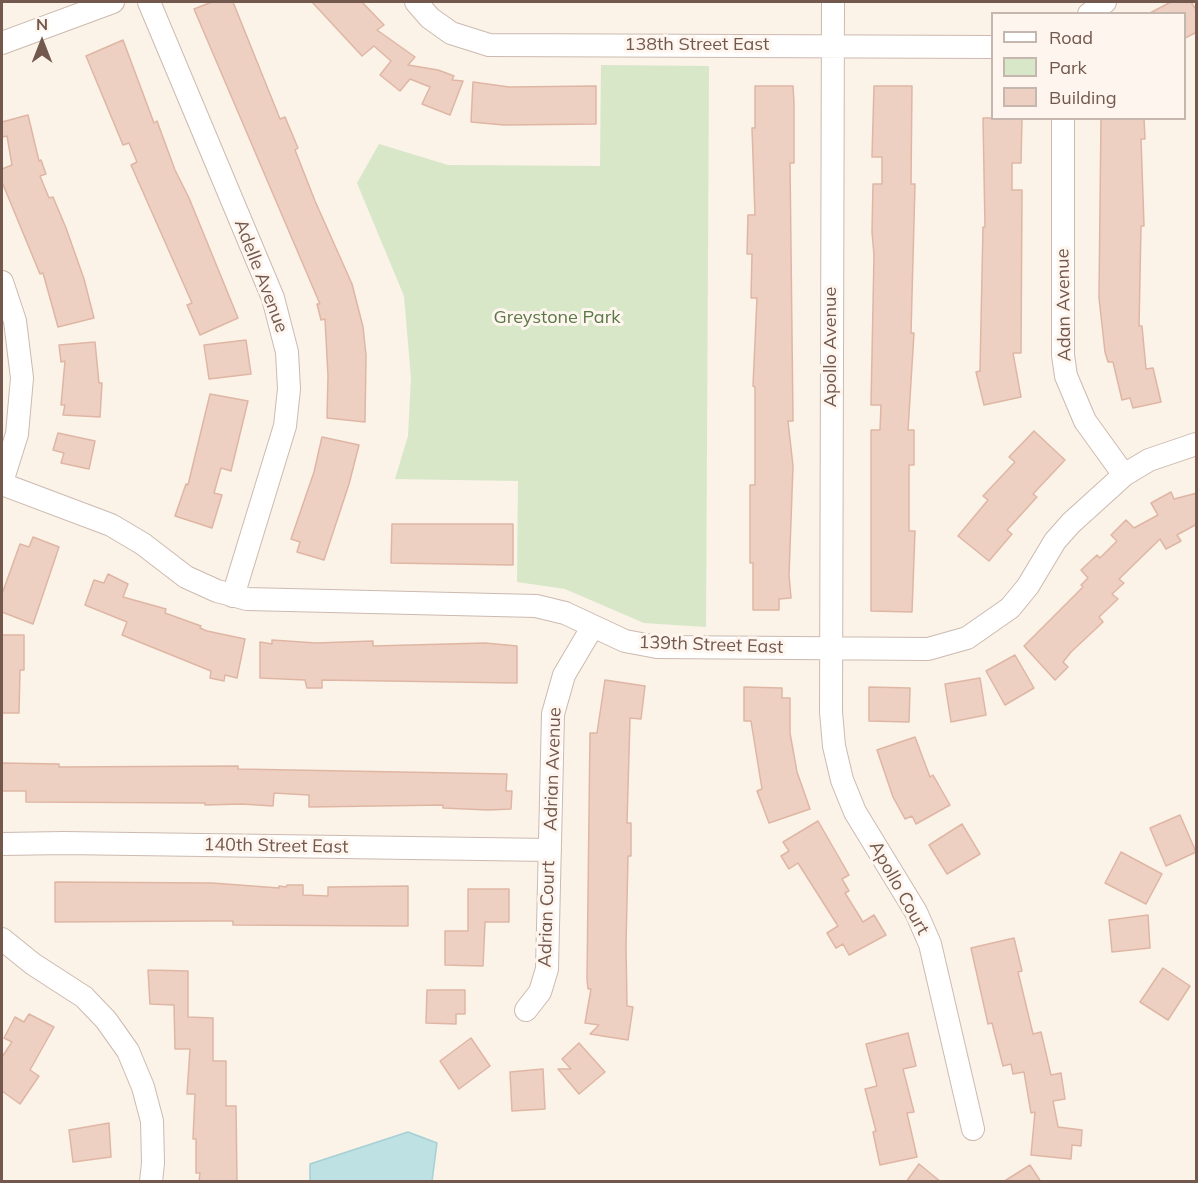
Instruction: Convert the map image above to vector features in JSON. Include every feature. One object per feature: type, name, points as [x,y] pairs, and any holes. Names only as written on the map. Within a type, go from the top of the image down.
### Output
[{"type":"street","points":[[2,43],[113,2]]},
{"type":"street","name":"Adelle Avenue","points":[[149,2],[273,298],[287,352],[289,389],[285,426],[233,596]]},
{"type":"street","name":"138th Street East","points":[[416,2],[430,18],[452,33],[489,45],[991,47]]},
{"type":"street","name":"Apollo Avenue","points":[[831,649],[831,45],[833,2]]},
{"type":"street","points":[[1092,12],[1105,2]]},
{"type":"street","name":"Adan Avenue","points":[[1063,120],[1063,355],[1066,376],[1085,420],[1124,476]]},
{"type":"street","points":[[2,282],[15,321],[22,378],[16,434],[2,483]]},
{"type":"street","name":"139th Street East","points":[[2,483],[111,525],[143,544],[186,577],[233,596],[275,602],[536,606],[566,613],[625,641],[657,647],[928,649],[948,645],[974,634],[1010,608],[1061,535],[1124,476],[1149,460],[1197,444]]},
{"type":"street","name":"Adrian Avenue","points":[[550,850],[552,728],[555,701],[564,675],[593,626]]},
{"type":"street","name":"Apollo Court","points":[[831,649],[831,729],[842,780],[855,812],[924,928],[935,961],[974,1129]]},
{"type":"street","name":"140th Street East","points":[[2,844],[53,842],[550,850]]},
{"type":"street","name":"Adrian Court","points":[[526,1010],[540,992],[547,969],[550,850]]},
{"type":"street","points":[[6,951],[84,997],[106,1020],[128,1052],[143,1087],[152,1121],[151,1182]]},
{"type":"green space","name":"Greystone Park","points":[[601,65],[709,66],[706,627],[644,623],[565,589],[517,582],[518,481],[395,479],[408,436],[411,378],[404,296],[357,183],[379,144],[448,165],[600,166]]},
{"type":"water","points":[[408,1132],[437,1143],[432,1181],[310,1181],[310,1164]]},
{"type":"building","points":[[212,2],[233,2],[280,119],[285,117],[298,148],[295,150],[315,201],[352,284],[363,327],[366,355],[365,422],[327,418],[328,376],[325,319],[321,320],[317,304],[320,304],[194,9]]},
{"type":"building","points":[[312,2],[362,2],[384,25],[377,30],[415,57],[408,65],[438,70],[454,76],[452,80],[463,81],[450,115],[422,104],[430,87],[410,79],[400,91],[380,75],[391,61],[374,46],[362,56]]},
{"type":"building","points":[[1171,2],[1191,2],[1197,11],[1197,32],[1186,38],[1186,12],[1152,12]]},
{"type":"building","points":[[123,40],[154,123],[157,121],[175,170],[189,198],[238,318],[200,335],[187,305],[192,303],[131,165],[137,162],[129,143],[123,145],[86,56]]},
{"type":"building","points":[[473,82],[509,87],[596,86],[596,124],[504,125],[471,122]]},
{"type":"building","points":[[755,86],[793,86],[794,103],[794,163],[790,163],[793,421],[788,421],[793,466],[789,575],[791,598],[779,599],[779,610],[753,610],[753,563],[750,563],[750,485],[755,485],[755,387],[753,386],[757,298],[751,298],[752,254],[747,254],[748,215],[755,215],[752,128],[755,128]]},
{"type":"building","points":[[874,86],[912,86],[911,184],[915,184],[911,333],[914,333],[908,430],[914,430],[914,465],[909,465],[909,531],[915,531],[912,612],[871,611],[871,430],[880,430],[881,405],[871,405],[873,184],[882,184],[882,157],[872,157]]},
{"type":"building","points":[[28,115],[39,161],[41,160],[46,174],[40,176],[49,198],[53,197],[66,228],[84,279],[94,318],[58,327],[43,273],[40,274],[2,182],[2,169],[12,165],[7,136],[2,137],[2,122]]},
{"type":"building","points":[[983,118],[1022,120],[1021,163],[1012,163],[1012,190],[1022,190],[1021,353],[1013,353],[1021,397],[984,405],[976,372],[980,371],[983,227],[985,227]]},
{"type":"building","points":[[1101,120],[1144,120],[1145,139],[1141,139],[1144,226],[1141,226],[1139,326],[1142,326],[1146,369],[1153,368],[1161,402],[1133,408],[1130,398],[1122,400],[1113,362],[1108,362],[1105,352],[1099,298]]},
{"type":"building","points":[[246,340],[251,374],[209,379],[204,345]]},
{"type":"building","points":[[95,342],[99,383],[102,383],[100,417],[63,415],[65,405],[61,405],[65,361],[61,362],[59,345]]},
{"type":"building","points":[[210,394],[248,401],[231,471],[221,468],[214,493],[222,495],[212,528],[175,516],[186,484],[188,485]]},
{"type":"building","points":[[1034,431],[1065,460],[1033,494],[1037,497],[1007,530],[1012,534],[989,561],[958,536],[988,500],[983,496],[1015,462],[1009,457]]},
{"type":"building","points":[[58,433],[95,441],[89,469],[61,463],[64,453],[53,450]]},
{"type":"building","points":[[322,437],[359,445],[324,560],[297,552],[300,542],[291,539],[314,472]]},
{"type":"building","points":[[1171,492],[1174,499],[1197,493],[1197,524],[1177,535],[1181,541],[1166,549],[1160,539],[1119,579],[1124,583],[1112,594],[1118,599],[1099,617],[1103,622],[1063,662],[1068,667],[1055,680],[1024,646],[1083,587],[1081,585],[1088,578],[1081,570],[1097,555],[1100,558],[1117,541],[1111,535],[1126,520],[1134,528],[1158,515],[1151,503]]},
{"type":"building","points":[[392,524],[513,524],[513,565],[391,563]]},
{"type":"building","points":[[33,537],[59,547],[33,624],[2,612],[2,594],[20,544],[29,547]]},
{"type":"building","points":[[108,574],[128,584],[123,597],[166,609],[165,613],[201,626],[200,628],[207,631],[245,639],[237,678],[225,675],[224,681],[210,678],[211,671],[122,635],[127,622],[85,605],[94,580],[104,583]]},
{"type":"building","points":[[2,635],[24,635],[24,670],[20,670],[19,713],[2,713]]},
{"type":"building","points":[[272,640],[316,643],[373,641],[373,646],[485,643],[517,646],[517,683],[322,680],[322,688],[307,688],[305,680],[260,678],[260,642],[272,644]]},
{"type":"building","points":[[1015,655],[1034,688],[1005,705],[986,671]]},
{"type":"building","points":[[980,678],[986,715],[951,722],[945,684]]},
{"type":"building","points":[[605,680],[645,686],[641,719],[630,718],[627,823],[631,823],[631,856],[628,856],[626,945],[627,1006],[633,1007],[628,1040],[590,1034],[599,1025],[585,1023],[591,989],[588,989],[587,979],[590,733],[597,733]]},
{"type":"building","points":[[744,687],[782,688],[782,698],[790,698],[790,733],[797,772],[810,809],[769,823],[757,791],[762,789],[751,721],[744,721]]},
{"type":"building","points":[[869,687],[910,688],[909,722],[869,721]]},
{"type":"building","points":[[915,737],[930,777],[933,775],[950,805],[916,824],[912,816],[905,819],[893,797],[877,750]]},
{"type":"building","points":[[2,763],[59,764],[59,767],[238,766],[238,769],[507,774],[506,791],[512,791],[511,809],[443,808],[443,805],[309,807],[309,795],[274,793],[273,806],[205,805],[205,803],[26,802],[26,791],[2,791]]},
{"type":"building","points":[[1180,815],[1196,852],[1166,866],[1150,828]]},
{"type":"building","points":[[818,821],[849,875],[842,879],[849,891],[845,893],[863,922],[874,915],[886,935],[849,955],[843,944],[836,948],[827,933],[838,926],[798,863],[789,869],[781,856],[789,851],[783,842]]},
{"type":"building","points":[[962,824],[980,854],[947,874],[929,845]]},
{"type":"building","points":[[1121,852],[1162,874],[1146,904],[1105,883]]},
{"type":"building","points":[[55,882],[212,883],[279,888],[279,886],[286,887],[287,885],[303,885],[303,895],[328,896],[328,887],[408,886],[408,926],[233,925],[233,921],[55,922]]},
{"type":"building","points":[[468,889],[509,889],[509,922],[485,922],[483,966],[445,965],[445,931],[468,931]]},
{"type":"building","points":[[1148,915],[1150,948],[1112,952],[1109,920]]},
{"type":"building","points":[[1014,938],[1022,971],[1018,972],[1033,1034],[1041,1032],[1051,1075],[1061,1073],[1065,1099],[1053,1101],[1058,1127],[1082,1130],[1081,1146],[1072,1145],[1071,1159],[1031,1155],[1035,1112],[1031,1113],[1024,1072],[1013,1074],[1011,1064],[1003,1066],[992,1023],[988,1024],[971,948]]},
{"type":"building","points":[[1163,968],[1190,986],[1168,1020],[1140,1002]]},
{"type":"building","points":[[148,970],[188,971],[188,1017],[213,1018],[213,1061],[226,1061],[226,1106],[236,1106],[237,1182],[199,1182],[200,1173],[196,1173],[196,1139],[193,1139],[195,1094],[187,1094],[190,1049],[175,1049],[174,1005],[150,1004]]},
{"type":"building","points":[[427,990],[465,990],[465,1014],[456,1014],[456,1024],[426,1023]]},
{"type":"building","points":[[29,1014],[54,1027],[30,1070],[39,1076],[20,1104],[2,1091],[2,1057],[12,1042],[4,1038],[15,1017],[24,1022]]},
{"type":"building","points":[[908,1033],[916,1066],[903,1069],[914,1112],[907,1113],[917,1157],[880,1165],[873,1132],[876,1131],[865,1089],[877,1086],[866,1044]]},
{"type":"building","points":[[471,1038],[490,1066],[459,1089],[440,1061]]},
{"type":"building","points":[[579,1043],[605,1072],[579,1094],[558,1069],[571,1069],[562,1059]]},
{"type":"building","points":[[543,1069],[545,1109],[512,1111],[510,1072]]},
{"type":"building","points":[[109,1123],[111,1157],[73,1162],[69,1130]]},
{"type":"building","points":[[919,1164],[941,1182],[906,1182]]},
{"type":"building","points":[[1030,1165],[1041,1182],[1003,1182]]}]
